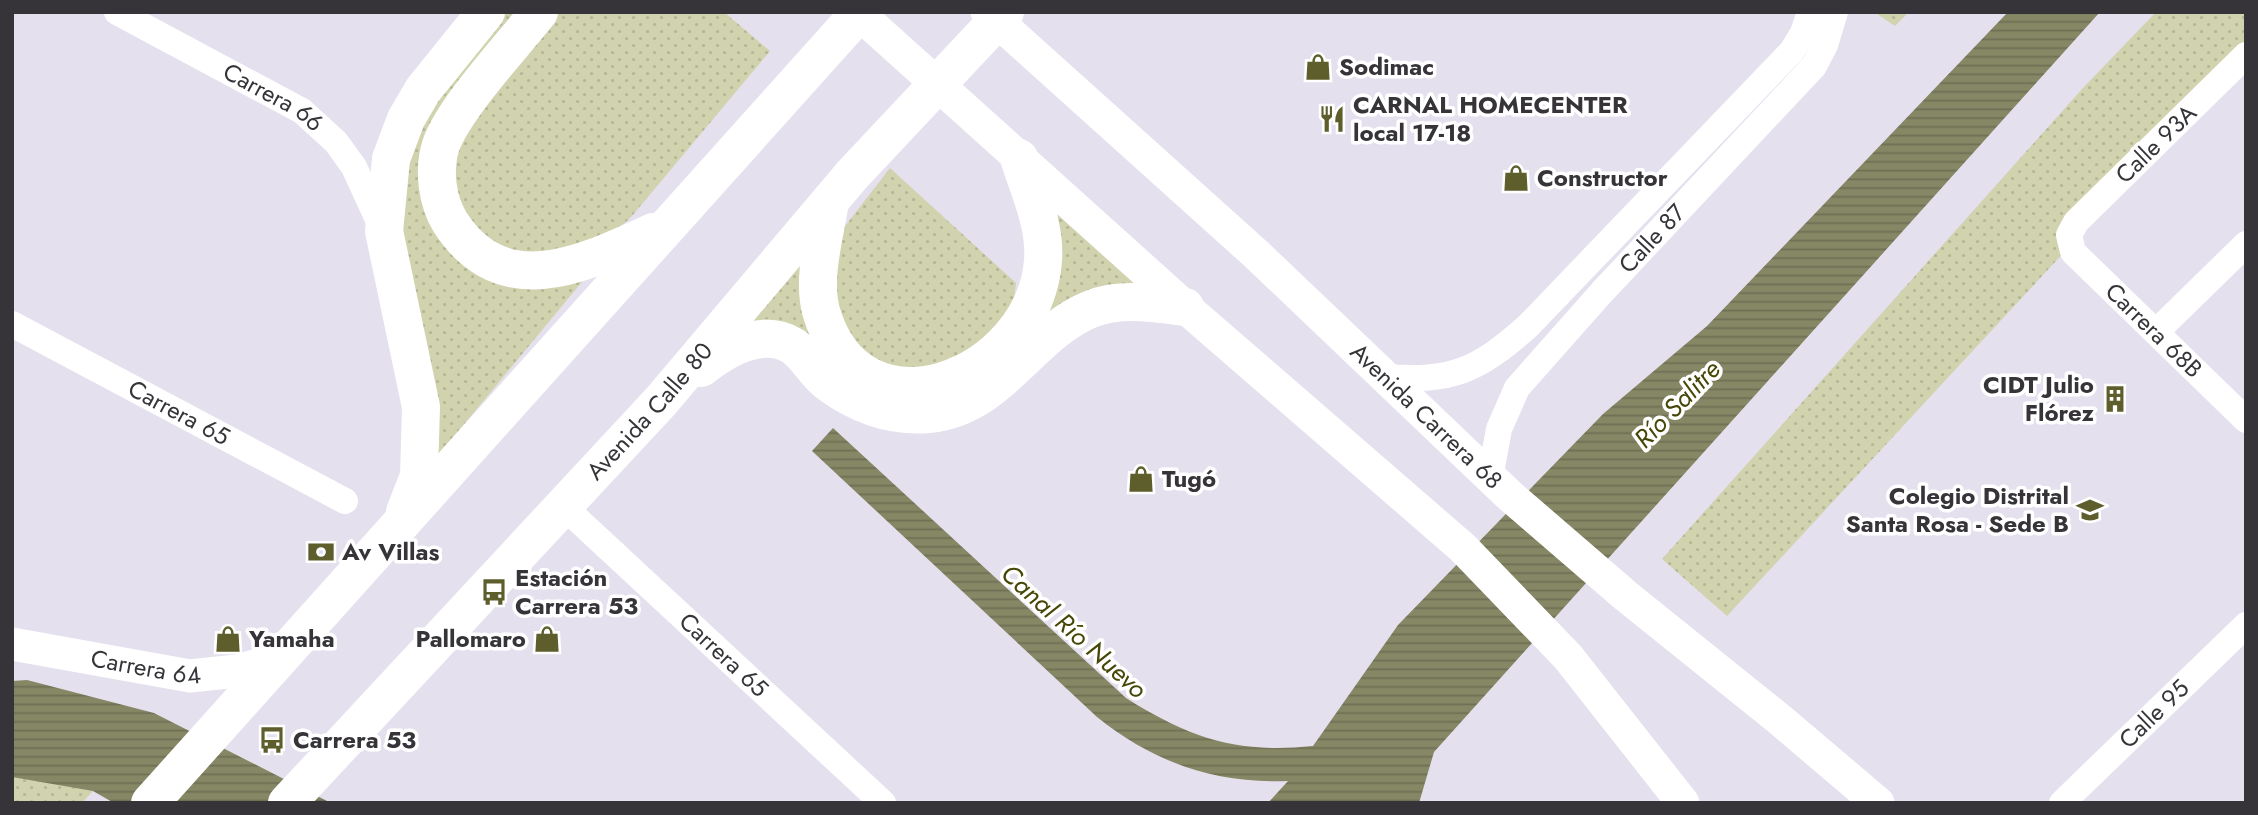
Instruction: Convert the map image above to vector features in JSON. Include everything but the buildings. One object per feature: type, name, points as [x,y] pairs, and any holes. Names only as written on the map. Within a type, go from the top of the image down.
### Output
[{"type":"highway","points":[[398,529],[419,476],[421,407],[384,231],[391,159],[406,119],[450,54],[486,12]]},
{"type":"highway","points":[[539,12],[472,96],[441,145],[436,178],[445,214],[462,240],[478,254],[532,273],[569,267],[664,227]]},
{"type":"highway","points":[[150,803],[858,12]]},
{"type":"highway","name":"Avenida Calle 80","points":[[287,803],[661,401],[841,188],[1006,12]]},
{"type":"highway","points":[[841,188],[818,289],[821,311],[834,342],[855,367],[880,379],[926,387],[982,365],[1007,341],[1037,292],[1043,261],[1042,235],[1019,158]]},
{"type":"highway","points":[[661,401],[719,354],[735,345],[763,340],[793,346],[828,383],[867,406],[902,415],[932,414],[966,404],[996,387],[1053,333],[1090,309],[1134,302],[1185,307]]},
{"type":"main road","points":[[858,12],[1185,307],[1463,548],[1568,657],[1683,803]]},
{"type":"main road","name":"Avenida Carrera 68","points":[[987,12],[1256,254],[1500,487],[1626,596],[1878,803]]},
{"type":"main road","name":"Carrera 64","points":[[12,644],[190,676],[237,671],[281,658]]},
{"type":"main road","points":[[190,676],[207,698],[216,732]]},
{"type":"street","name":"Carrera 66","points":[[117,12],[302,111],[336,142],[354,167],[384,231]]},
{"type":"street","name":"Calle 87","points":[[1384,377],[1433,379],[1453,375],[1497,353],[1528,326],[1792,51],[1803,33],[1810,12]]},
{"type":"street","name":"Calle 87","points":[[1500,487],[1499,429],[1517,387],[1602,292],[1814,66],[1825,45],[1835,12]]},
{"type":"street","name":"Calle 93A","points":[[2069,235],[2076,222],[2246,55]]},
{"type":"street","name":"Carrera 68B","points":[[2069,235],[2073,252],[2246,420]]},
{"type":"street","points":[[2157,331],[2246,244]]},
{"type":"street","name":"Carrera 65","points":[[12,324],[345,501]]},
{"type":"street","name":"Carrera 65","points":[[563,506],[883,803]]},
{"type":"street","name":"Calle 95","points":[[2062,803],[2246,625]]},
{"type":"shaded area","points":[[505,12],[524,12],[447,108],[441,239],[586,277],[437,457],[402,242],[413,126]]},
{"type":"shaded area","points":[[553,12],[724,12],[770,51],[632,216],[615,231],[587,249],[573,253],[503,256],[453,204],[459,135]]},
{"type":"shaded area","points":[[1874,12],[1909,12],[1895,26]]},
{"type":"shaded area","points":[[2156,12],[2246,12],[2246,56],[1727,616],[1662,559],[2082,89]]},
{"type":"shaded area","points":[[890,168],[1016,283],[1012,315],[952,368],[881,369],[857,350],[836,315],[835,249],[842,230]]},
{"type":"shaded area","points":[[1053,206],[1155,296],[1024,336]]},
{"type":"shaded area","points":[[813,248],[826,356],[739,326]]},
{"type":"shaded area","points":[[12,777],[93,791],[82,803],[12,803]]},
{"type":"water","name":"Río Salitre","points":[[2008,12],[2100,12],[1434,752],[1419,803],[1268,803],[1288,781],[1235,779],[1210,774],[1163,758],[1140,746],[1097,717],[812,451],[833,428],[1126,698],[1149,712],[1193,733],[1237,745],[1260,748],[1313,746],[1398,625],[1603,414],[1707,326]]},
{"type":"water","points":[[27,680],[154,713],[331,803],[114,803],[93,791],[12,777],[12,681]]},
{"type":"place","name":"Sodimac","points":[[1318,67]]},
{"type":"place","name":"CARNAL HOMECENTER local 17-18","points":[[1332,119]]},
{"type":"place","name":"Constructor","points":[[1516,178]]},
{"type":"place","name":"CIDT Julio Flórez","points":[[2115,399]]},
{"type":"place","name":"Tugó","points":[[1141,479]]},
{"type":"place","name":"Colegio Distrital Santa Rosa - Sede B","points":[[2090,510]]},
{"type":"place","name":"Av Villas","points":[[321,552]]},
{"type":"place","name":"Estación Carrera 53","points":[[494,592]]},
{"type":"place","name":"Yamaha","points":[[228,639]]},
{"type":"place","name":"Pallomaro","points":[[547,639]]},
{"type":"place","name":"Carrera 53","points":[[272,740]]},
{"type":"water label","name":"Canal Río Nuevo","points":[[1074,631]]}]
